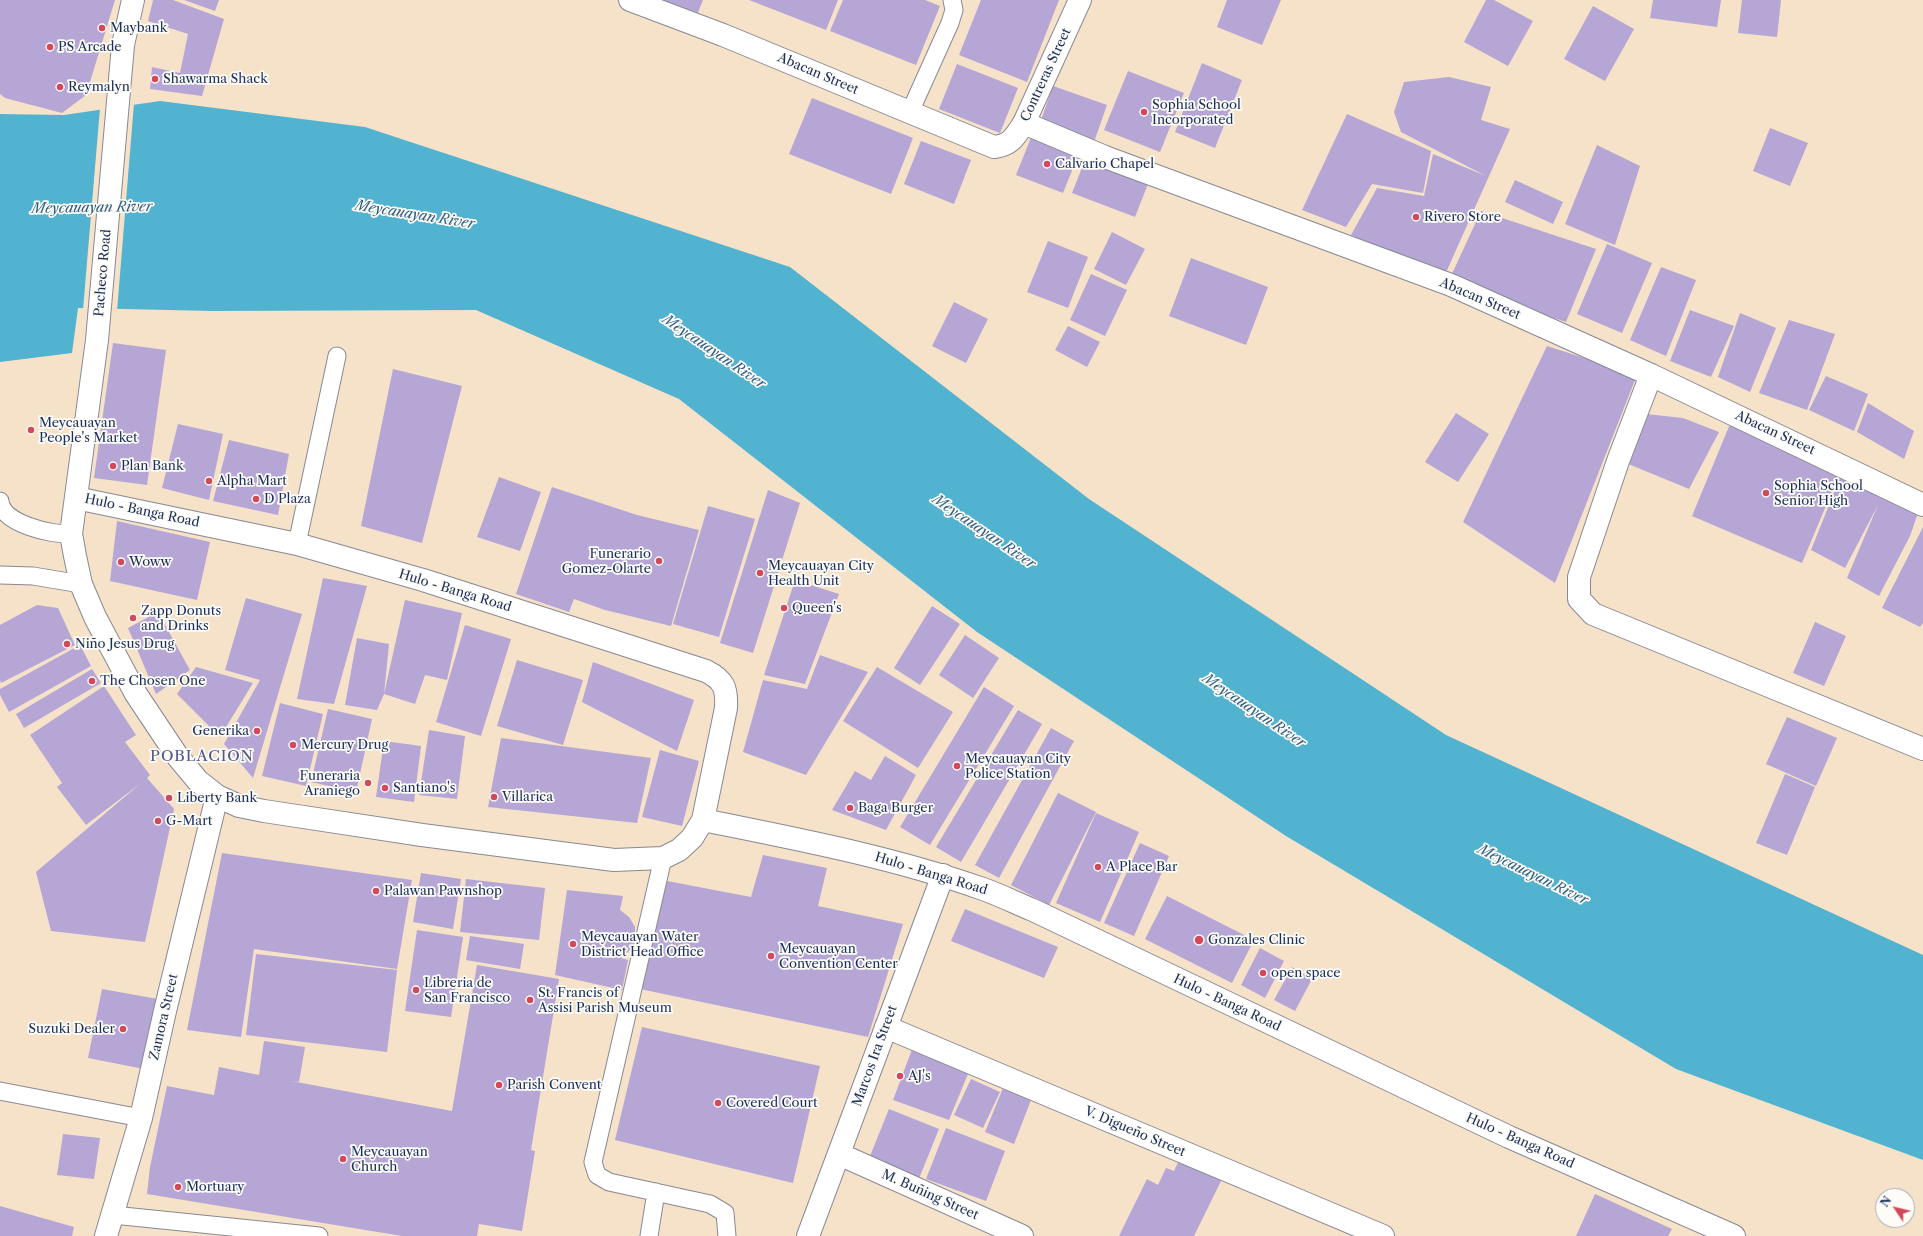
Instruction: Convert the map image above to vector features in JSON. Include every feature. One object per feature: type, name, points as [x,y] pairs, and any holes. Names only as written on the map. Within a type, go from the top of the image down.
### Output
[{"type":"street","name":"Pacheco Road","points":[[76,498],[98,340],[123,45],[132,0]]},
{"type":"street","name":"Abacan Street","points":[[630,0],[723,35],[994,147],[1006,146]]},
{"type":"street","name":"Contreras Street","points":[[1006,146],[1014,138],[1024,123],[1080,0]]},
{"type":"street","name":"Abacan Street","points":[[1024,123],[1105,157],[1451,285],[1651,375],[1923,505]]},
{"type":"street","points":[[1651,375],[1618,461],[1579,577],[1579,599],[1593,614],[1923,749]]},
{"type":"street","name":"Hulo - Banga Road","points":[[76,498],[297,544],[423,580],[706,671],[716,676],[723,683],[726,695],[726,708],[703,820],[692,838],[684,846],[663,858],[614,860],[422,835],[264,811],[239,806],[217,796],[198,780],[178,757],[136,694],[95,617],[81,584],[71,534],[76,498]]},
{"type":"street","name":"Zamora Street","points":[[106,1236],[141,1118],[165,1011],[217,796]]},
{"type":"street","name":"Hulo - Banga Road","points":[[703,820],[857,852],[985,889],[1033,910],[1509,1137],[1734,1236]]},
{"type":"street","name":"Marcos Ira Street","points":[[808,1236],[943,876]]},
{"type":"street","name":"V. Digueño Street","points":[[886,1027],[1383,1236]]},
{"type":"street","name":"M. Buñing Street","points":[[838,1154],[1022,1236]]},
{"type":"lane","points":[[910,112],[950,23],[954,10],[952,0]]},
{"type":"lane","points":[[297,544],[337,356]]},
{"type":"lane","points":[[0,501],[1,508],[14,520],[58,535],[71,534]]},
{"type":"lane","points":[[0,575],[33,576],[81,584]]},
{"type":"lane","points":[[663,858],[593,1162],[597,1175],[609,1182],[710,1204],[725,1213],[727,1236]]},
{"type":"lane","points":[[0,1091],[141,1118]]},
{"type":"lane","points":[[649,1236],[656,1192]]},
{"type":"lane","points":[[113,1215],[319,1236]]},
{"type":"water","name":"Meycauayan River","points":[[160,101],[365,127],[790,267],[1089,499],[1446,735],[1923,955],[1923,1160],[1676,1069],[1286,836],[977,632],[679,399],[476,310],[213,311],[78,308],[72,353],[0,362],[0,114],[64,115]]},
{"type":"pier","points":[[134,103],[117,311],[83,310],[100,108]]},
{"type":"building","name":"PS Arcade","points":[[0,0],[115,0],[86,95],[62,113],[5,98],[0,94]]},
{"type":"building","points":[[153,0],[173,0],[224,19],[202,96],[150,89],[152,67],[180,73],[188,34],[148,21]]},
{"type":"building","points":[[184,0],[219,0],[215,11]]},
{"type":"building","points":[[661,0],[703,0],[697,15]]},
{"type":"building","points":[[749,0],[838,0],[826,30]]},
{"type":"building","points":[[843,0],[925,0],[940,6],[916,65],[830,31]]},
{"type":"building","points":[[981,0],[1059,0],[1027,82],[959,55]]},
{"type":"building","points":[[1227,0],[1281,0],[1262,45],[1217,27]]},
{"type":"building","points":[[1486,0],[1494,0],[1533,21],[1508,66],[1464,42]]},
{"type":"building","points":[[1653,0],[1721,0],[1717,27],[1650,18]]},
{"type":"building","points":[[1742,0],[1781,0],[1777,37],[1738,33]]},
{"type":"building","points":[[1593,6],[1634,29],[1605,81],[1564,59]]},
{"type":"building","points":[[1202,63],[1242,80],[1215,148],[1175,132]]},
{"type":"building","points":[[957,64],[1018,88],[1000,133],[939,109]]},
{"type":"building","name":"Sophia School Incorporated","points":[[1128,71],[1184,93],[1160,152],[1104,130]]},
{"type":"building","points":[[1449,77],[1491,87],[1481,120],[1510,129],[1444,277],[1351,235],[1377,188],[1424,196],[1433,154],[1486,176],[1401,132],[1394,112],[1404,82]]},
{"type":"building","points":[[1053,86],[1107,105],[1094,142],[1040,123]]},
{"type":"building","points":[[812,98],[913,138],[891,194],[789,154]]},
{"type":"building","points":[[1347,114],[1431,151],[1423,193],[1372,184],[1346,227],[1302,210]]},
{"type":"building","points":[[1770,128],[1808,143],[1790,186],[1753,171]]},
{"type":"building","name":"Calvario Chapel","points":[[1032,135],[1079,153],[1063,193],[1016,175]]},
{"type":"building","points":[[921,141],[971,160],[954,204],[904,184]]},
{"type":"building","points":[[1597,145],[1640,166],[1615,245],[1565,224]]},
{"type":"building","points":[[1085,160],[1148,184],[1135,217],[1072,193]]},
{"type":"building","points":[[1515,180],[1563,202],[1553,224],[1505,202]]},
{"type":"building","points":[[1481,211],[1596,249],[1566,322],[1451,284],[1451,276]]},
{"type":"building","points":[[1112,232],[1145,249],[1126,285],[1094,269]]},
{"type":"building","points":[[1048,241],[1088,257],[1068,308],[1027,292]]},
{"type":"building","points":[[1607,244],[1652,263],[1622,333],[1577,314]]},
{"type":"building","points":[[1191,258],[1268,287],[1246,345],[1169,316]]},
{"type":"building","points":[[1661,267],[1696,280],[1666,356],[1630,340]]},
{"type":"building","points":[[1091,274],[1127,290],[1105,336],[1070,320]]},
{"type":"building","points":[[954,302],[988,319],[966,363],[932,346]]},
{"type":"building","points":[[1690,310],[1734,326],[1711,377],[1670,361]]},
{"type":"building","points":[[1740,313],[1776,328],[1750,392],[1718,377]]},
{"type":"building","points":[[1789,320],[1835,334],[1807,410],[1759,393]]},
{"type":"building","points":[[1068,326],[1100,342],[1087,367],[1055,350]]},
{"type":"building","points":[[113,343],[166,350],[147,485],[94,478]]},
{"type":"building","points":[[1547,346],[1637,375],[1555,583],[1463,522]]},
{"type":"building","points":[[393,369],[462,386],[422,543],[361,526]]},
{"type":"building","points":[[1826,376],[1868,394],[1854,431],[1809,410]]},
{"type":"building","points":[[1868,403],[1914,431],[1904,459],[1857,432]]},
{"type":"building","points":[[1456,413],[1489,434],[1458,482],[1425,462]]},
{"type":"building","points":[[1646,414],[1683,418],[1719,432],[1689,489],[1626,463]]},
{"type":"building","points":[[178,424],[223,434],[209,500],[162,488]]},
{"type":"building","name":"Sophia School Senior High","points":[[1730,424],[1841,470],[1802,563],[1692,516]]},
{"type":"building","points":[[229,440],[289,454],[278,515],[213,501]]},
{"type":"building","points":[[1843,470],[1919,510],[1910,536],[1879,596],[1847,578],[1878,505],[1845,568],[1811,550]]},
{"type":"building","points":[[499,477],[541,492],[520,551],[477,537]]},
{"type":"building","points":[[552,487],[637,515],[699,530],[671,626],[605,610],[574,599],[569,612],[516,594]]},
{"type":"building","name":"Meycauayan City Health Unit","points":[[768,490],[800,503],[753,653],[720,643]]},
{"type":"building","points":[[708,506],[755,519],[719,637],[673,624]]},
{"type":"building","points":[[117,521],[210,542],[197,600],[110,581]]},
{"type":"building","points":[[1923,527],[1923,623],[1920,627],[1882,608]]},
{"type":"building","points":[[323,578],[367,586],[334,704],[297,699]]},
{"type":"building","points":[[795,580],[839,594],[805,684],[764,675]]},
{"type":"building","points":[[246,598],[302,614],[253,778],[224,744],[260,680],[225,670]]},
{"type":"building","points":[[405,600],[462,613],[447,680],[425,675],[415,704],[384,694]]},
{"type":"building","points":[[37,605],[58,608],[75,645],[1,683],[0,625]]},
{"type":"building","points":[[932,606],[960,624],[920,685],[894,668]]},
{"type":"building","points":[[158,612],[190,670],[156,694],[128,628]]},
{"type":"building","points":[[1815,622],[1846,636],[1824,686],[1793,673]]},
{"type":"building","points":[[465,625],[511,639],[481,736],[436,722]]},
{"type":"building","points":[[965,635],[999,658],[973,698],[939,675]]},
{"type":"building","points":[[357,638],[389,644],[384,694],[377,710],[345,705]]},
{"type":"building","points":[[80,645],[91,666],[9,712],[0,695],[0,689]]},
{"type":"building","points":[[820,655],[868,672],[806,775],[743,752],[763,680],[807,689]]},
{"type":"building","points":[[517,660],[583,680],[563,745],[497,726]]},
{"type":"building","points":[[593,662],[694,700],[677,751],[582,702]]},
{"type":"building","points":[[196,667],[253,683],[220,737],[177,694]]},
{"type":"building","points":[[877,667],[953,712],[918,768],[843,721]]},
{"type":"building","points":[[92,669],[101,683],[24,728],[16,714]]},
{"type":"building","points":[[104,686],[136,735],[125,742],[150,775],[147,778],[174,809],[145,942],[51,931],[36,872],[141,783],[86,825],[57,787],[62,783],[30,735]]},
{"type":"building","name":"Meycauayan City Police Station","points":[[984,687],[1014,706],[930,845],[900,827]]},
{"type":"building","name":"Mercury Drug","points":[[280,703],[323,714],[306,786],[262,776]]},
{"type":"building","points":[[328,709],[372,719],[356,792],[311,782]]},
{"type":"building","points":[[1018,710],[1042,724],[961,862],[936,847]]},
{"type":"building","points":[[1787,717],[1837,738],[1816,786],[1766,764]]},
{"type":"building","points":[[1051,728],[1074,741],[999,878],[975,865]]},
{"type":"building","points":[[429,730],[465,736],[457,799],[419,795]]},
{"type":"building","points":[[501,738],[651,758],[637,823],[488,807]]},
{"type":"building","points":[[384,741],[421,746],[414,802],[376,797]]},
{"type":"building","points":[[660,750],[699,761],[682,826],[642,817]]},
{"type":"building","points":[[885,756],[916,775],[886,830],[832,810],[855,771],[871,780]]},
{"type":"building","points":[[1785,774],[1815,787],[1787,855],[1756,843]]},
{"type":"building","points":[[1058,793],[1096,812],[1049,905],[1011,885]]},
{"type":"building","name":"A Place Bar","points":[[1096,813],[1139,832],[1100,922],[1056,903]]},
{"type":"building","points":[[1140,843],[1169,856],[1134,936],[1104,923]]},
{"type":"building","points":[[222,853],[412,880],[397,969],[254,949],[241,1037],[187,1030]]},
{"type":"building","name":"Meycauayan Convention Center","points":[[763,855],[827,868],[818,906],[903,924],[868,1037],[640,989],[667,881],[751,897]]},
{"type":"building","points":[[421,873],[461,879],[453,929],[413,922]]},
{"type":"building","points":[[466,879],[545,888],[539,940],[460,932]]},
{"type":"building","name":"Meycauayan Water District Head Office","points":[[567,890],[623,896],[620,910],[629,917],[635,927],[635,939],[630,950],[621,958],[628,960],[622,990],[555,975]]},
{"type":"building","name":"Gonzales Clinic","points":[[1167,896],[1254,940],[1232,983],[1145,939]]},
{"type":"building","points":[[965,909],[1058,947],[1044,978],[951,941]]},
{"type":"building","points":[[417,930],[463,937],[451,1017],[405,1011]]},
{"type":"building","points":[[470,936],[524,944],[520,969],[466,960]]},
{"type":"building","name":"open space","points":[[1260,948],[1284,961],[1265,998],[1241,985]]},
{"type":"building","points":[[256,954],[397,970],[387,1052],[246,1035]]},
{"type":"building","name":"Meycauayan Church","points":[[477,965],[559,979],[531,1150],[535,1151],[522,1231],[479,1224],[477,1236],[402,1236],[147,1194],[150,1167],[167,1086],[214,1095],[219,1067],[259,1075],[264,1041],[305,1047],[299,1082],[291,1081],[452,1111]]},
{"type":"building","points":[[1292,967],[1312,979],[1295,1011],[1274,1000]]},
{"type":"building","name":"Suzuki Dealer","points":[[102,989],[158,999],[144,1069],[88,1058]]},
{"type":"building","name":"Covered Court","points":[[642,1027],[820,1066],[793,1183],[615,1140]]},
{"type":"building","points":[[913,1047],[970,1069],[949,1120],[893,1100]]},
{"type":"building","points":[[971,1079],[1000,1092],[983,1128],[954,1115]]},
{"type":"building","points":[[1003,1088],[1031,1100],[1014,1144],[985,1132]]},
{"type":"building","points":[[889,1109],[939,1129],[918,1181],[868,1161]]},
{"type":"building","points":[[946,1128],[1005,1151],[986,1201],[926,1179]]},
{"type":"building","points":[[63,1134],[100,1138],[94,1179],[57,1175]]},
{"type":"building","points":[[1180,1158],[1222,1179],[1194,1236],[1119,1236],[1147,1179],[1158,1185],[1166,1168],[1174,1171]]},
{"type":"building","points":[[1595,1194],[1672,1229],[1668,1236],[1576,1236]]},
{"type":"building","points":[[0,1206],[74,1227],[72,1236],[0,1236]]},
{"type":"place","name":"Maybank","points":[[102,28]]},
{"type":"place","name":"PS Arcade","points":[[50,47]]},
{"type":"place","name":"Shawarma Shack","points":[[155,79]]},
{"type":"place","name":"Reymalyn","points":[[60,87]]},
{"type":"place","name":"Sophia School Incorporated","points":[[1144,112]]},
{"type":"place","name":"Calvario Chapel","points":[[1047,164]]},
{"type":"place","name":"Rivero Store","points":[[1416,217]]},
{"type":"place","name":"Meycauayan People's Market","points":[[31,430]]},
{"type":"place","name":"Plan Bank","points":[[113,466]]},
{"type":"place","name":"Alpha Mart","points":[[209,481]]},
{"type":"place","name":"Sophia School Senior High","points":[[1766,493]]},
{"type":"place","name":"D Plaza","points":[[256,499]]},
{"type":"place","name":"Funerario Gomez-Olarte","points":[[659,561]]},
{"type":"place","name":"Woww","points":[[121,562]]},
{"type":"place","name":"Meycauayan City Health Unit","points":[[760,573]]},
{"type":"place","name":"Queen's","points":[[784,608]]},
{"type":"place","name":"Zapp Donuts and Drinks","points":[[133,618]]},
{"type":"place","name":"Niño Jesus Drug","points":[[67,644]]},
{"type":"place","name":"The Chosen One","points":[[92,681]]},
{"type":"place","name":"Generika","points":[[257,731]]},
{"type":"place","name":"Mercury Drug","points":[[293,745]]},
{"type":"place","name":"Meycauayan City Police Station","points":[[957,766]]},
{"type":"place","name":"Funeraria Araniego","points":[[368,783]]},
{"type":"place","name":"Santiano's","points":[[385,788]]},
{"type":"place","name":"Villarica","points":[[494,797]]},
{"type":"place","name":"Liberty Bank","points":[[169,798]]},
{"type":"place","name":"Baga Burger","points":[[850,808]]},
{"type":"place","name":"G-Mart","points":[[158,821]]},
{"type":"place","name":"A Place Bar","points":[[1098,867]]},
{"type":"place","name":"Palawan Pawnshop","points":[[376,891]]},
{"type":"place","name":"Gonzales Clinic","points":[[1199,940]]},
{"type":"place","name":"Meycauayan Water District Head Office","points":[[573,944]]},
{"type":"place","name":"Meycauayan Convention Center","points":[[771,956]]},
{"type":"place","name":"open space","points":[[1263,973]]},
{"type":"place","name":"Libreria de San Francisco","points":[[416,990]]},
{"type":"place","name":"St. Francis of Assisi Parish Museum","points":[[530,1000]]},
{"type":"place","name":"Suzuki Dealer","points":[[123,1029]]},
{"type":"place","name":"AJ's","points":[[900,1076]]},
{"type":"place","name":"Parish Convent","points":[[499,1085]]},
{"type":"place","name":"Covered Court","points":[[718,1103]]},
{"type":"place","name":"Meycauayan Church","points":[[343,1159]]},
{"type":"place","name":"Mortuary","points":[[178,1187]]},
{"type":"district","name":"POBLACION","points":[[202,757]]}]
